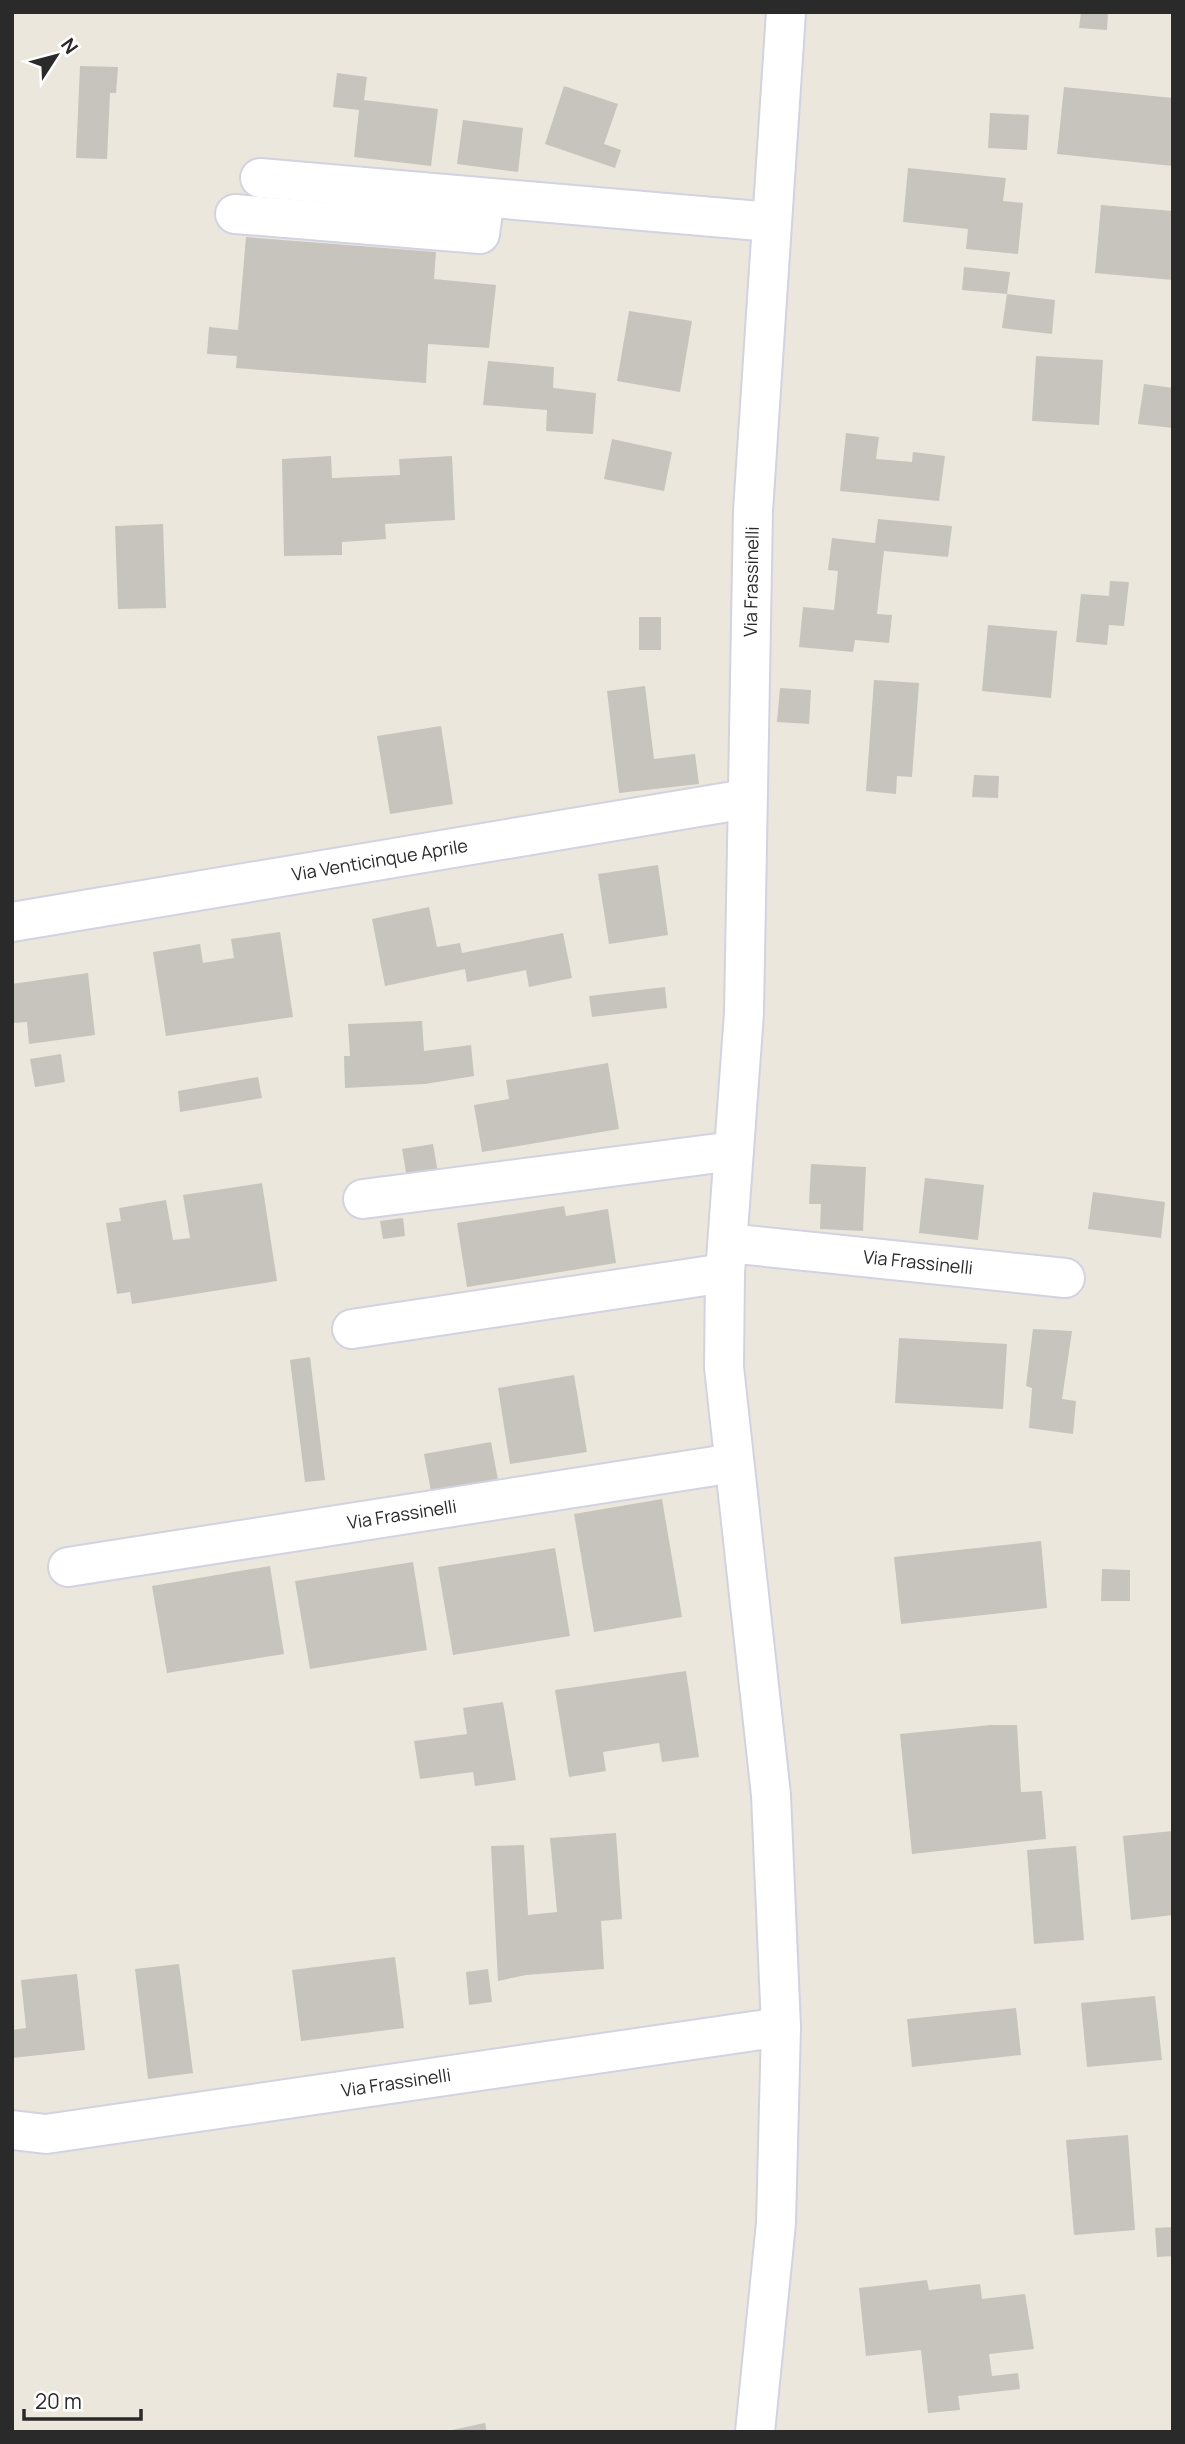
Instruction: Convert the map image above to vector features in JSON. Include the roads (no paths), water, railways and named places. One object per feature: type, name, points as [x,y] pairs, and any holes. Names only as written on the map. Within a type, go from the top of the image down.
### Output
[{"type":"street","name":"Via Frassinelli","points":[[755,2432],[776,2223],[781,2027],[771,1795],[724,1367],[727,1258],[744,1013],[753,511],[786,12]]},
{"type":"street","points":[[260,178],[772,222]]},
{"type":"street","points":[[235,214],[480,234],[485,198]]},
{"type":"street","name":"Via Venticinque Aprile","points":[[12,922],[746,799]]},
{"type":"street","points":[[363,1199],[734,1151]]},
{"type":"street","name":"Via Frassinelli","points":[[352,1329],[727,1258],[1065,1278]]},
{"type":"street","name":"Via Frassinelli","points":[[68,1567],[734,1464]]},
{"type":"street","name":"Via Frassinelli","points":[[12,2130],[46,2134],[781,2027]]}]
